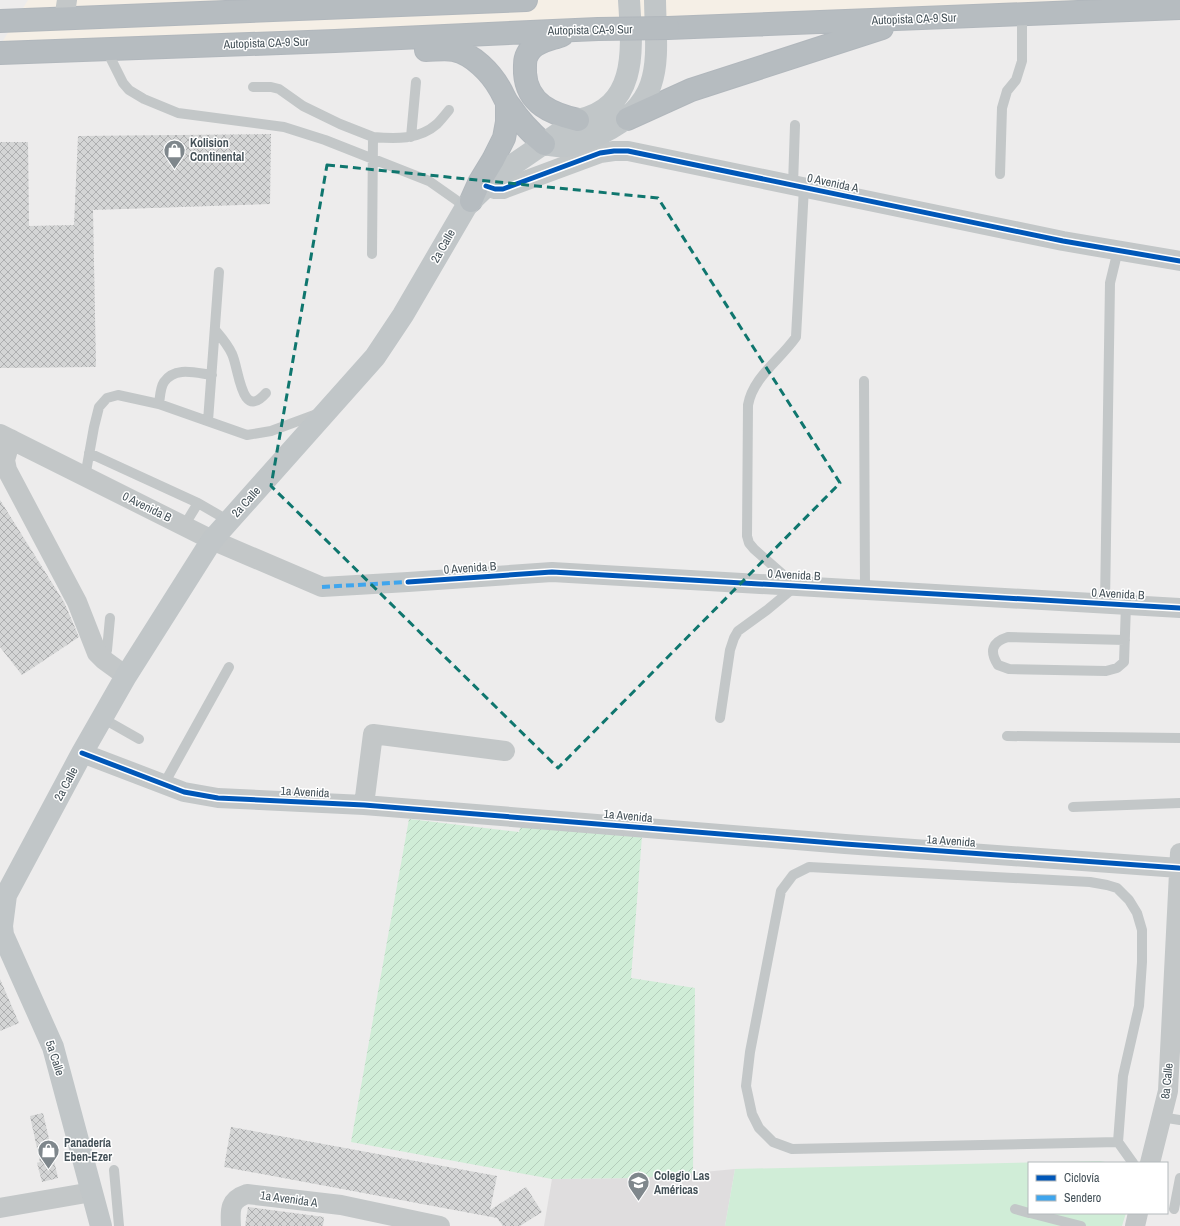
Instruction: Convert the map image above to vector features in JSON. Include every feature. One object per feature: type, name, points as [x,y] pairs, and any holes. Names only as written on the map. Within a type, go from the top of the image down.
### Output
[{"type":"highway","points":[[194,14],[229,6],[270,0]]},
{"type":"highway","points":[[0,21],[65,9],[194,14],[526,0]]},
{"type":"highway","name":"Autopista CA-9 Sur","points":[[0,53],[335,41],[590,29],[668,28],[907,20],[1180,8]]},
{"type":"highway","points":[[627,119],[691,90],[907,20]]},
{"type":"highway","points":[[578,120],[554,113],[542,106],[529,91],[524,60],[532,49],[544,41],[590,29]]},
{"type":"highway","points":[[335,41],[381,53],[446,49],[463,53],[476,62],[491,77],[500,88],[507,103],[519,120],[544,144]]},
{"type":"highway","points":[[474,198],[478,183],[493,160],[504,138],[507,122],[507,103]]},
{"type":"main road","name":"2a Calle","points":[[3,898],[126,676],[212,540],[375,357],[403,315],[474,198],[498,175],[578,120],[591,117],[604,110],[617,98],[623,88],[629,71],[629,0]]},
{"type":"main road","points":[[544,144],[564,147],[579,144],[613,128],[627,119],[639,106],[649,92],[656,64],[655,0]]},
{"type":"main road","name":"5a Calle","points":[[3,898],[2,934],[53,1047],[101,1226]]},
{"type":"street","name":"0 Avenida A","points":[[474,198],[495,189],[503,189],[600,153],[620,150],[1063,241],[1180,261]]},
{"type":"street","name":"0 Avenida B","points":[[5,437],[212,540],[322,587],[552,572],[1180,608]]},
{"type":"street","points":[[5,437],[5,460],[7,470],[77,602],[97,653],[126,676]]},
{"type":"street","points":[[364,805],[373,734],[504,751]]},
{"type":"street","name":"1a Avenida","points":[[82,753],[184,792],[218,798],[364,805],[837,843],[1179,861]]},
{"type":"street","name":"8a Calle","points":[[1150,1162],[1171,1119],[1174,1089],[1179,861]]},
{"type":"street","points":[[0,1208],[92,1192]]},
{"type":"street","name":"1a Avenida A","points":[[231,1226],[230,1211],[232,1205],[241,1196],[247,1194],[254,1194],[348,1213],[440,1226]]},
{"type":"street","points":[[1135,1226],[1138,1214]]},
{"type":"lane","points":[[1000,174],[1002,108],[1008,91],[1016,80],[1022,61],[1022,15]]},
{"type":"lane","points":[[106,49],[128,90],[144,99],[178,113],[284,127],[324,140],[474,198]]},
{"type":"lane","points":[[411,137],[416,82]]},
{"type":"lane","points":[[253,87],[271,87],[279,89],[303,106],[340,124],[373,137],[396,139],[411,137],[436,125],[450,110]]},
{"type":"lane","points":[[720,718],[730,650],[738,631],[796,586],[754,549],[749,543],[747,536],[748,405],[750,396],[754,387],[768,369],[796,337],[799,186],[795,125]]},
{"type":"lane","points":[[372,254],[373,137]]},
{"type":"lane","points":[[1105,603],[1110,283],[1118,250]]},
{"type":"lane","points":[[208,421],[216,331],[219,272]]},
{"type":"lane","points":[[216,331],[233,355],[240,384],[249,400],[257,402],[266,393]]},
{"type":"lane","points":[[159,404],[163,383],[172,375],[186,371],[212,375]]},
{"type":"lane","points":[[864,381],[865,590]]},
{"type":"lane","points":[[85,477],[99,407],[107,398],[118,395],[159,404],[247,435],[271,431],[329,410]]},
{"type":"lane","points":[[89,453],[198,504],[229,521]]},
{"type":"lane","points":[[184,526],[198,504]]},
{"type":"lane","points":[[1125,640],[1008,637],[996,642],[993,651],[994,660],[998,665],[1009,669],[1106,671],[1117,668],[1124,662],[1125,640],[1126,605]]},
{"type":"lane","points":[[104,660],[107,650],[110,618]]},
{"type":"lane","points":[[164,784],[230,667]]},
{"type":"lane","points":[[102,718],[139,739]]},
{"type":"lane","points":[[1007,736],[1180,738]]},
{"type":"lane","points":[[1073,807],[1180,803]]},
{"type":"lane","points":[[1118,1142],[792,1149],[772,1142],[759,1128],[752,1114],[746,1086],[750,1052],[781,891],[793,875],[809,868],[1090,882],[1117,888],[1129,900],[1137,913],[1142,930],[1142,962],[1139,1006],[1123,1076],[1118,1142],[1132,1162]]},
{"type":"lane","points":[[114,1170],[119,1226]]},
{"type":"lane","points":[[1174,1209],[1180,1178]]},
{"type":"lane","points":[[1015,1209],[1028,1212]]},
{"type":"lane","points":[[1034,1214],[1081,1226]]},
{"type":"highlighted area","points":[[327,165],[658,198],[840,483],[558,768],[271,486]]},
{"type":"shaded area","points":[[28,0],[1145,0],[890,14],[598,19],[1,44]]},
{"type":"shaded area","name":"Colegio Las Américas","points":[[735,1169],[725,1226],[544,1226],[552,1179],[640,1178]]},
{"type":"green space","points":[[409,819],[519,832],[521,825],[642,836],[631,978],[695,988],[693,1173],[640,1178],[552,1179],[351,1142]]},
{"type":"green space","points":[[1100,1161],[1105,1162],[1054,1162]]},
{"type":"green space","points":[[1028,1163],[1028,1214],[1126,1214],[1122,1226],[725,1226],[735,1169]]},
{"type":"building","points":[[271,134],[270,204],[93,210],[96,367],[0,368],[0,142],[28,142],[29,226],[74,225],[78,136]]},
{"type":"building","points":[[0,500],[64,602],[79,637],[22,675],[0,647]]},
{"type":"building","points":[[0,979],[19,1023],[0,1031]]},
{"type":"building","points":[[43,1113],[58,1178],[42,1182],[37,1163],[40,1162],[30,1116]]},
{"type":"building","points":[[231,1127],[497,1176],[490,1210],[526,1187],[542,1212],[520,1226],[503,1226],[497,1218],[224,1167]]},
{"type":"building","points":[[248,1207],[324,1217],[323,1226],[245,1226]]},
{"type":"marked path","points":[[322,587],[408,582]]},
{"type":"cycle path","points":[[486,186],[495,189],[503,189],[600,153],[628,151],[1063,241],[1180,261]]},
{"type":"cycle path","points":[[408,582],[552,572],[1180,608]]},
{"type":"cycle path","points":[[82,753],[184,792],[218,798],[364,805],[845,844],[1179,868]]},
{"type":"place","name":"Kolision Continental","points":[[174,170]]},
{"type":"place","name":"Panadería Eben-Ezer","points":[[48,1170]]},
{"type":"place","name":"Colegio Las Américas","points":[[638,1202]]}]
